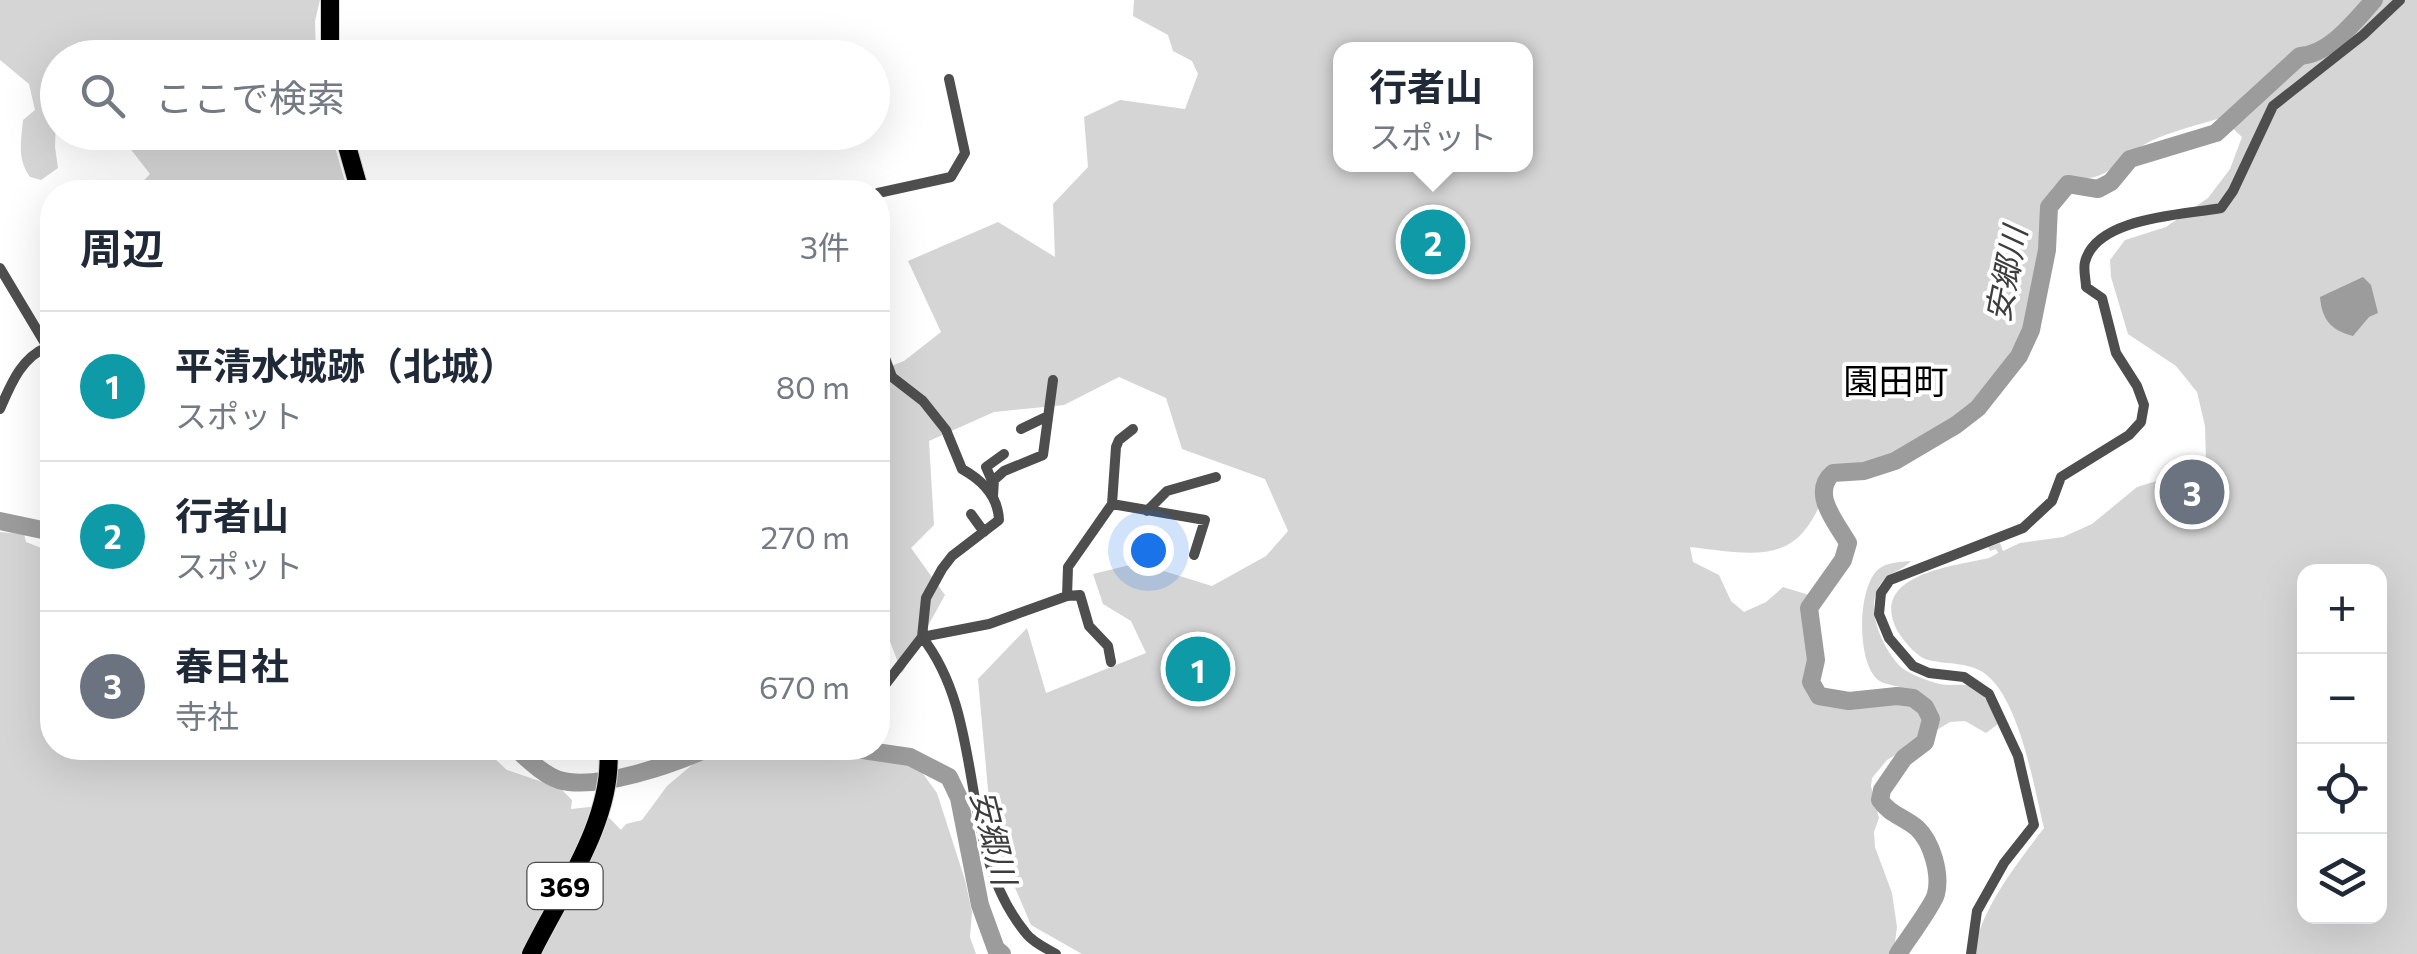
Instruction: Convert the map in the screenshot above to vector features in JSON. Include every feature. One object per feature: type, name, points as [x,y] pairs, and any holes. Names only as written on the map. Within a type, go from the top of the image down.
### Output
[{"type":"highway","points":[[330,0],[330,40]]},
{"type":"highway","points":[[348,150],[357,180]]},
{"type":"highway","name":"369","points":[[531,954],[599,817],[608,760]]},
{"type":"street","points":[[1971,954],[1977,911],[2004,862],[2034,825],[2026,784],[2018,756],[1985,688],[1964,677],[1928,673],[1908,662],[1889,638],[1879,614],[1881,593],[1898,575],[2023,528],[2052,501],[2061,477],[2129,435],[2141,422],[2144,405],[2116,353],[2102,298],[2086,287],[2085,262],[2099,238],[2121,226],[2222,208],[2274,106],[2363,36],[2400,0]]},
{"type":"street","points":[[890,190],[950,177],[965,153],[949,79]]},
{"type":"street","points":[[0,268],[40,334]]},
{"type":"street","points":[[0,409],[10,385],[32,354],[40,353]]},
{"type":"street","points":[[890,371],[932,411],[952,440],[962,470],[975,476],[994,497]]},
{"type":"street","points":[[993,483],[1004,471],[1043,454],[1052,380]]},
{"type":"street","points":[[1021,429],[1048,416]]},
{"type":"street","points":[[1067,596],[1068,567],[1112,504],[1116,448],[1119,440],[1133,429]]},
{"type":"street","points":[[890,677],[922,637],[926,598],[942,569],[952,556],[999,520],[986,466],[1004,454]]},
{"type":"street","points":[[1147,512],[1167,491],[1216,477]]},
{"type":"street","points":[[1112,504],[1205,520],[1194,555]]},
{"type":"street","points":[[972,514],[984,532]]},
{"type":"street","points":[[922,637],[989,624],[1080,595],[1089,626],[1108,646],[1111,662]]},
{"type":"street","points":[[922,637],[939,658],[958,716],[977,823],[995,878],[1026,935],[1056,954]]},
{"type":"shaded area","points":[[0,0],[320,0],[316,40],[40,40],[40,150],[55,150],[58,168],[41,180],[30,177],[22,157],[23,120],[35,110],[29,84],[0,60]]},
{"type":"shaded area","points":[[1134,0],[2417,0],[2417,954],[1973,954],[1992,903],[2044,828],[2036,791],[2010,708],[1990,678],[1968,666],[1921,657],[1895,626],[1891,608],[1895,595],[1906,584],[1938,569],[1989,558],[1998,553],[1988,547],[2000,543],[2003,551],[2020,543],[2063,537],[2092,524],[2137,487],[2183,478],[2206,460],[2205,426],[2197,392],[2176,366],[2128,334],[2111,277],[2110,260],[2125,240],[2166,227],[2208,198],[2230,169],[2242,137],[2221,118],[2149,142],[2098,176],[2064,181],[2054,187],[2043,208],[2037,284],[2018,339],[1988,387],[1946,426],[1896,454],[1831,475],[1809,525],[1795,540],[1780,548],[1742,552],[1690,547],[1693,562],[1719,575],[1731,601],[1744,612],[1766,602],[1783,587],[1809,595],[1806,638],[1810,667],[1816,681],[1836,701],[1904,700],[1900,687],[1880,681],[1871,671],[1862,623],[1872,577],[1887,565],[1911,561],[1884,580],[1874,600],[1875,619],[1887,649],[1906,670],[1940,684],[1974,687],[1990,706],[1998,724],[1986,733],[1965,721],[1950,722],[1887,760],[1872,778],[1879,818],[1874,832],[1875,847],[1892,893],[1897,927],[1894,950],[1889,954],[1082,954],[1031,925],[992,834],[978,679],[1027,628],[1046,693],[1146,653],[1131,621],[1103,604],[1093,574],[1138,563],[1212,586],[1266,556],[1288,531],[1265,479],[1182,449],[1166,398],[1119,377],[1064,405],[994,412],[929,441],[934,525],[911,548],[945,595],[902,673],[890,642],[890,366],[904,361],[941,332],[908,261],[998,222],[1055,257],[1053,204],[1088,167],[1084,117],[1120,100],[1185,109],[1198,74],[1192,61],[1173,51],[1168,35],[1133,16]]},
{"type":"shaded area","points":[[131,150],[336,150],[345,180],[144,180],[150,174]]},
{"type":"shaded area","points":[[2363,277],[2371,285],[2378,313],[2369,317],[2353,336],[2329,322],[2320,297]]},
{"type":"shaded area","points":[[0,532],[24,534],[26,542],[40,547],[40,760],[496,760],[507,770],[560,788],[572,800],[571,809],[598,806],[621,830],[626,824],[642,820],[667,786],[698,760],[870,760],[911,764],[918,767],[937,793],[965,880],[972,912],[970,937],[976,954],[0,954]]},
{"type":"waterway","name":"安郷川","points":[[1898,954],[1934,899],[1936,868],[1922,834],[1880,800],[1882,790],[1904,758],[1925,742],[1931,719],[1925,707],[1913,698],[1849,701],[1819,696],[1811,682],[1816,660],[1809,608],[1843,560],[1848,543],[1827,508],[1827,481],[1833,473],[1864,471],[1895,461],[1978,408],[2019,356],[2031,330],[2047,250],[2049,207],[2068,184],[2098,189],[2111,182],[2130,159],[2216,133],[2300,56],[2321,50],[2341,36],[2374,0]]},
{"type":"waterway","name":"安郷川","points":[[0,521],[40,529]]},
{"type":"waterway","name":"安郷川","points":[[890,754],[910,757],[949,777],[959,798],[980,905],[996,949],[1002,954]]},
{"type":"waterway","name":"安郷川","points":[[529,760],[559,780],[575,782],[614,779],[679,760]]},
{"type":"place","name":"行者山","points":[[1433,242]]},
{"type":"place","name":"春日社","points":[[2192,492]]},
{"type":"place","name":"平清水城跡（北城）","points":[[1198,669]]},
{"type":"district","name":"園田町","points":[[1896,379]]}]
